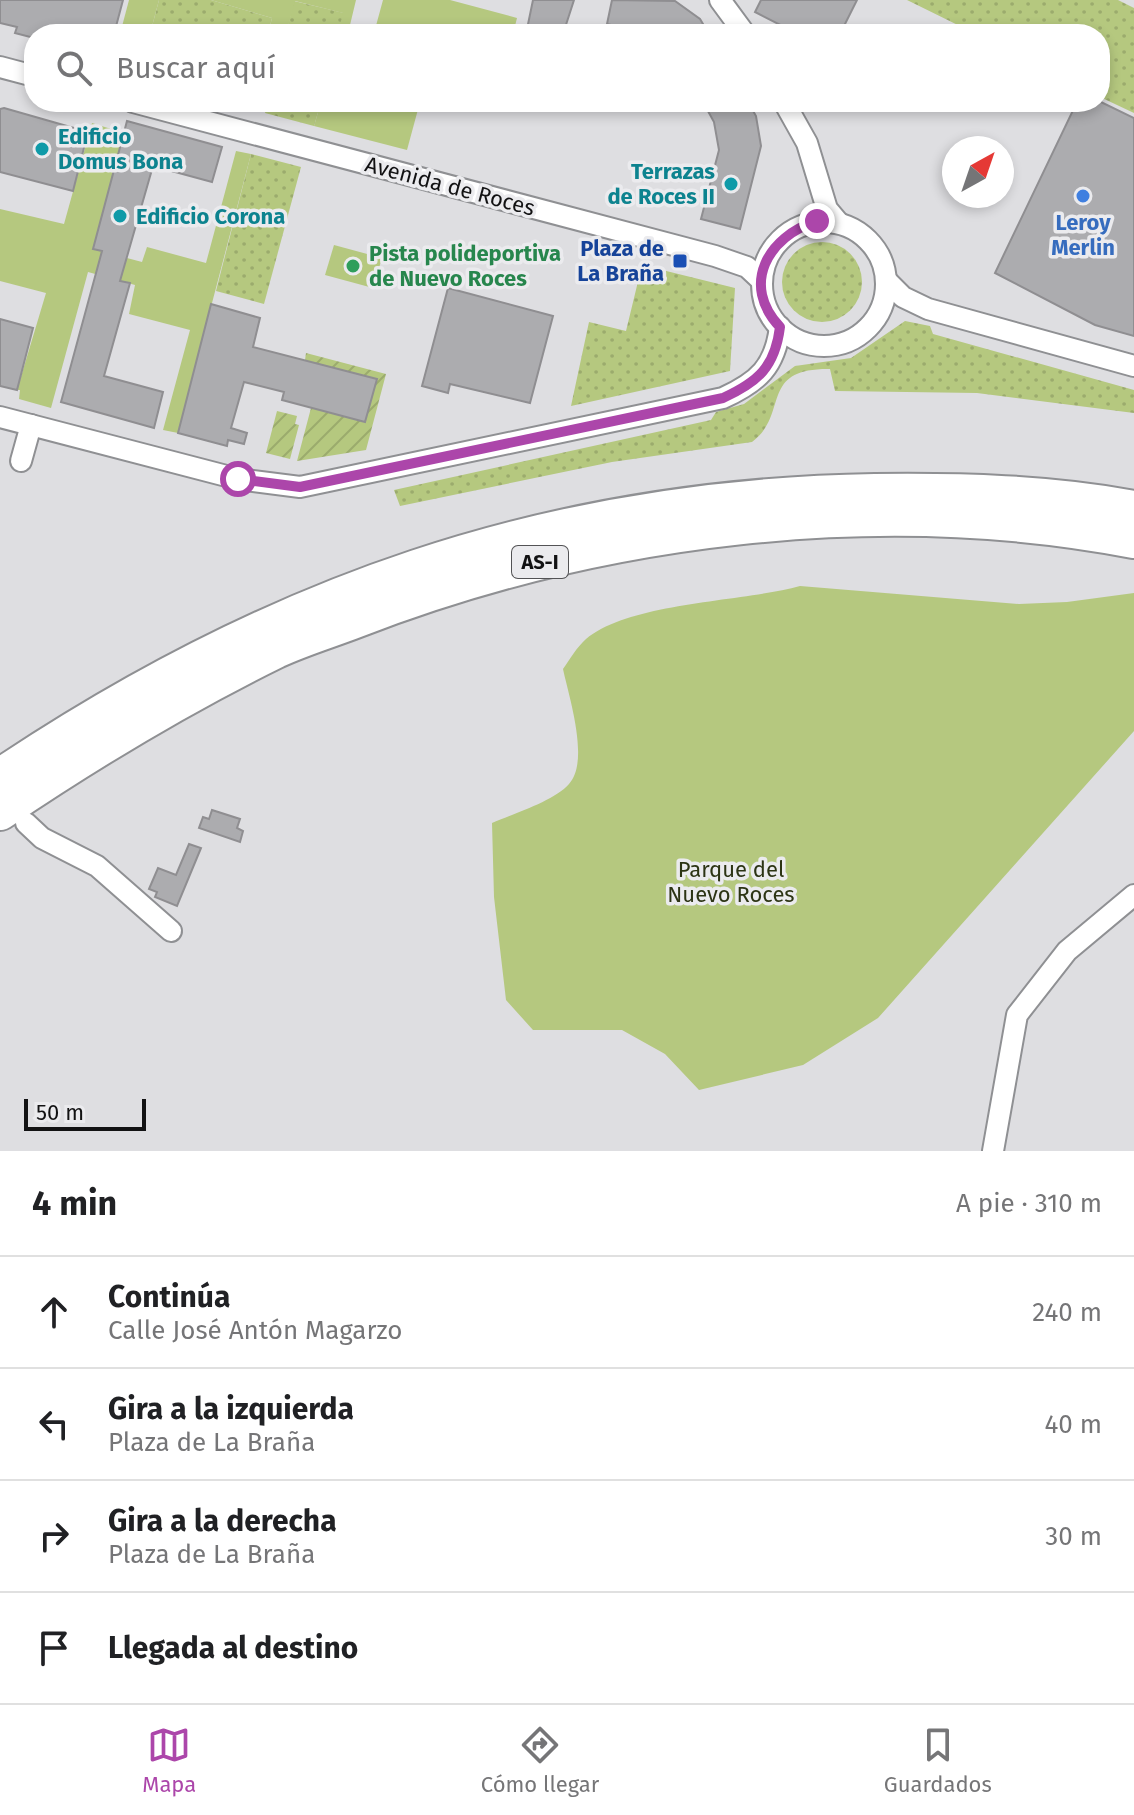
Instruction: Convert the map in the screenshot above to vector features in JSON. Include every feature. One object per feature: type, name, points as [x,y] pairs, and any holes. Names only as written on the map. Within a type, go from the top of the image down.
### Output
[{"type":"highway","name":"AS-I","points":[[0,777],[157,679],[271,622],[409,568],[545,530],[680,504],[796,493],[1017,495],[1134,509]]},
{"type":"highway","name":"AS-I","points":[[13,818],[172,704],[279,649],[418,596],[545,561],[683,535],[817,521],[921,519],[1015,525],[1134,540]]},
{"type":"street","points":[[720,0],[738,24]]},
{"type":"street","points":[[0,67],[24,73]]},
{"type":"street","name":"Avenida de Roces","points":[[171,112],[715,256],[747,267],[762,281]]},
{"type":"street","points":[[790,112],[807,143],[827,209],[838,222],[867,237],[883,260],[888,282],[878,317],[864,333],[845,343],[827,347],[805,343],[780,327],[764,303],[762,281],[772,251],[795,228],[817,221],[838,222]]},
{"type":"street","points":[[888,282],[903,297],[928,309],[1134,366]]},
{"type":"street","points":[[878,317],[898,309],[928,309]]},
{"type":"street","points":[[0,417],[238,479],[300,487],[723,398],[761,378],[778,347],[780,327]]},
{"type":"street","points":[[21,461],[31,425]]},
{"type":"street","points":[[13,818],[42,838],[97,866],[171,931]]},
{"type":"street","points":[[993,1151],[1017,1015],[1067,951],[1134,895]]},
{"type":"green space","points":[[129,0],[159,0],[153,24],[123,24]]},
{"type":"green space","points":[[159,0],[211,0],[272,18],[270,24],[153,24]]},
{"type":"green space","points":[[211,0],[356,0],[350,24],[340,24],[343,13],[295,1],[289,24],[270,24],[272,18]]},
{"type":"green space","points":[[383,0],[450,0],[517,18],[516,24],[376,24]]},
{"type":"green space","points":[[907,0],[1118,0],[1134,8],[1134,113],[1110,102],[1110,24],[956,24]]},
{"type":"green space","points":[[294,1],[344,13],[341,24],[288,24]]},
{"type":"green space","points":[[265,112],[318,112],[314,126]]},
{"type":"green space","points":[[318,112],[417,112],[407,150],[314,126]]},
{"type":"green space","points":[[92,123],[124,133],[93,249],[142,262],[147,247],[206,263],[236,151],[251,154],[178,433],[163,430],[190,330],[129,314],[135,285],[88,272],[51,408],[19,399],[20,390],[17,390],[46,293],[0,281],[0,209],[64,224]]},
{"type":"green space","points":[[251,154],[301,167],[264,304],[216,291]]},
{"type":"green space","points":[[822,242],[837,245],[850,254],[859,267],[862,282],[859,297],[850,310],[837,319],[822,322],[807,319],[794,310],[785,297],[782,282],[785,267],[794,254],[807,245]]},
{"type":"green space","name":"Pista polideportiva de Nuevo Roces","points":[[334,245],[382,258],[373,288],[325,275]]},
{"type":"green space","points":[[642,265],[735,288],[730,371],[571,406],[589,322],[626,331]]},
{"type":"green space","points":[[905,321],[930,326],[933,334],[1134,390],[1134,413],[977,393],[835,391],[830,369],[808,371],[793,376],[784,384],[770,419],[752,442],[612,462],[400,506],[394,490],[711,420],[716,412],[744,404],[795,366],[851,358]]},
{"type":"green space","points":[[306,353],[386,374],[366,450],[297,461],[311,408],[365,422],[376,380],[305,360]]},
{"type":"green space","points":[[277,411],[297,416],[295,424],[299,425],[290,459],[266,453]]},
{"type":"green space","name":"Parque del Nuevo Roces","points":[[800,586],[1019,604],[1067,602],[1134,593],[1134,731],[878,1018],[803,1065],[699,1090],[665,1054],[622,1030],[533,1030],[506,1000],[494,897],[492,823],[554,796],[569,784],[575,774],[578,745],[563,669],[586,639],[630,617]]},
{"type":"building","points":[[0,0],[123,0],[117,24],[24,24],[24,35],[15,33],[17,27],[0,23]]},
{"type":"building","points":[[533,0],[574,0],[566,24],[528,24]]},
{"type":"building","points":[[612,0],[675,1],[703,24],[607,24]]},
{"type":"building","points":[[761,0],[857,0],[845,24],[778,24],[755,12]]},
{"type":"building","name":"Leroy Merlin","points":[[1110,106],[1134,118],[1134,336],[1095,325],[995,273],[1072,112],[1110,112]]},
{"type":"building","name":"Edificio Domus Bona","points":[[0,109],[88,132],[73,191],[0,172]]},
{"type":"building","name":"Terrazas de Roces II","points":[[708,112],[754,112],[756,116],[761,146],[740,229],[701,219],[719,150],[714,122]]},
{"type":"building","points":[[127,121],[222,147],[212,182],[153,166],[120,281],[130,283],[104,376],[163,392],[154,428],[61,402],[102,251],[93,249]]},
{"type":"building","points":[[448,288],[553,316],[530,403],[450,384],[448,393],[422,386]]},
{"type":"building","points":[[211,304],[260,318],[253,347],[377,379],[365,422],[282,400],[284,392],[244,382],[231,428],[247,433],[244,444],[228,440],[227,446],[178,433]]},
{"type":"building","points":[[0,319],[33,328],[17,390],[0,386]]},
{"type":"building","points":[[212,810],[240,819],[237,828],[243,831],[240,842],[199,828],[203,817],[209,819]]},
{"type":"building","points":[[189,844],[201,848],[177,906],[155,897],[157,892],[149,889],[158,868],[176,875]]},
{"type":"place","name":"Edificio Domus Bona","points":[[42,149]]},
{"type":"place","name":"Terrazas de Roces II","points":[[731,184]]},
{"type":"place","name":"Leroy Merlin","points":[[1083,196]]},
{"type":"place","name":"Edificio Corona","points":[[120,216]]},
{"type":"place","name":"Plaza de La Braña","points":[[680,261]]},
{"type":"place","name":"Pista polideportiva de Nuevo Roces","points":[[353,266]]},
{"type":"route","points":[[238,479],[300,487],[723,398],[746,388],[761,378],[778,347],[780,327],[764,303],[762,281],[766,260],[778,241],[795,228],[817,221]]}]
